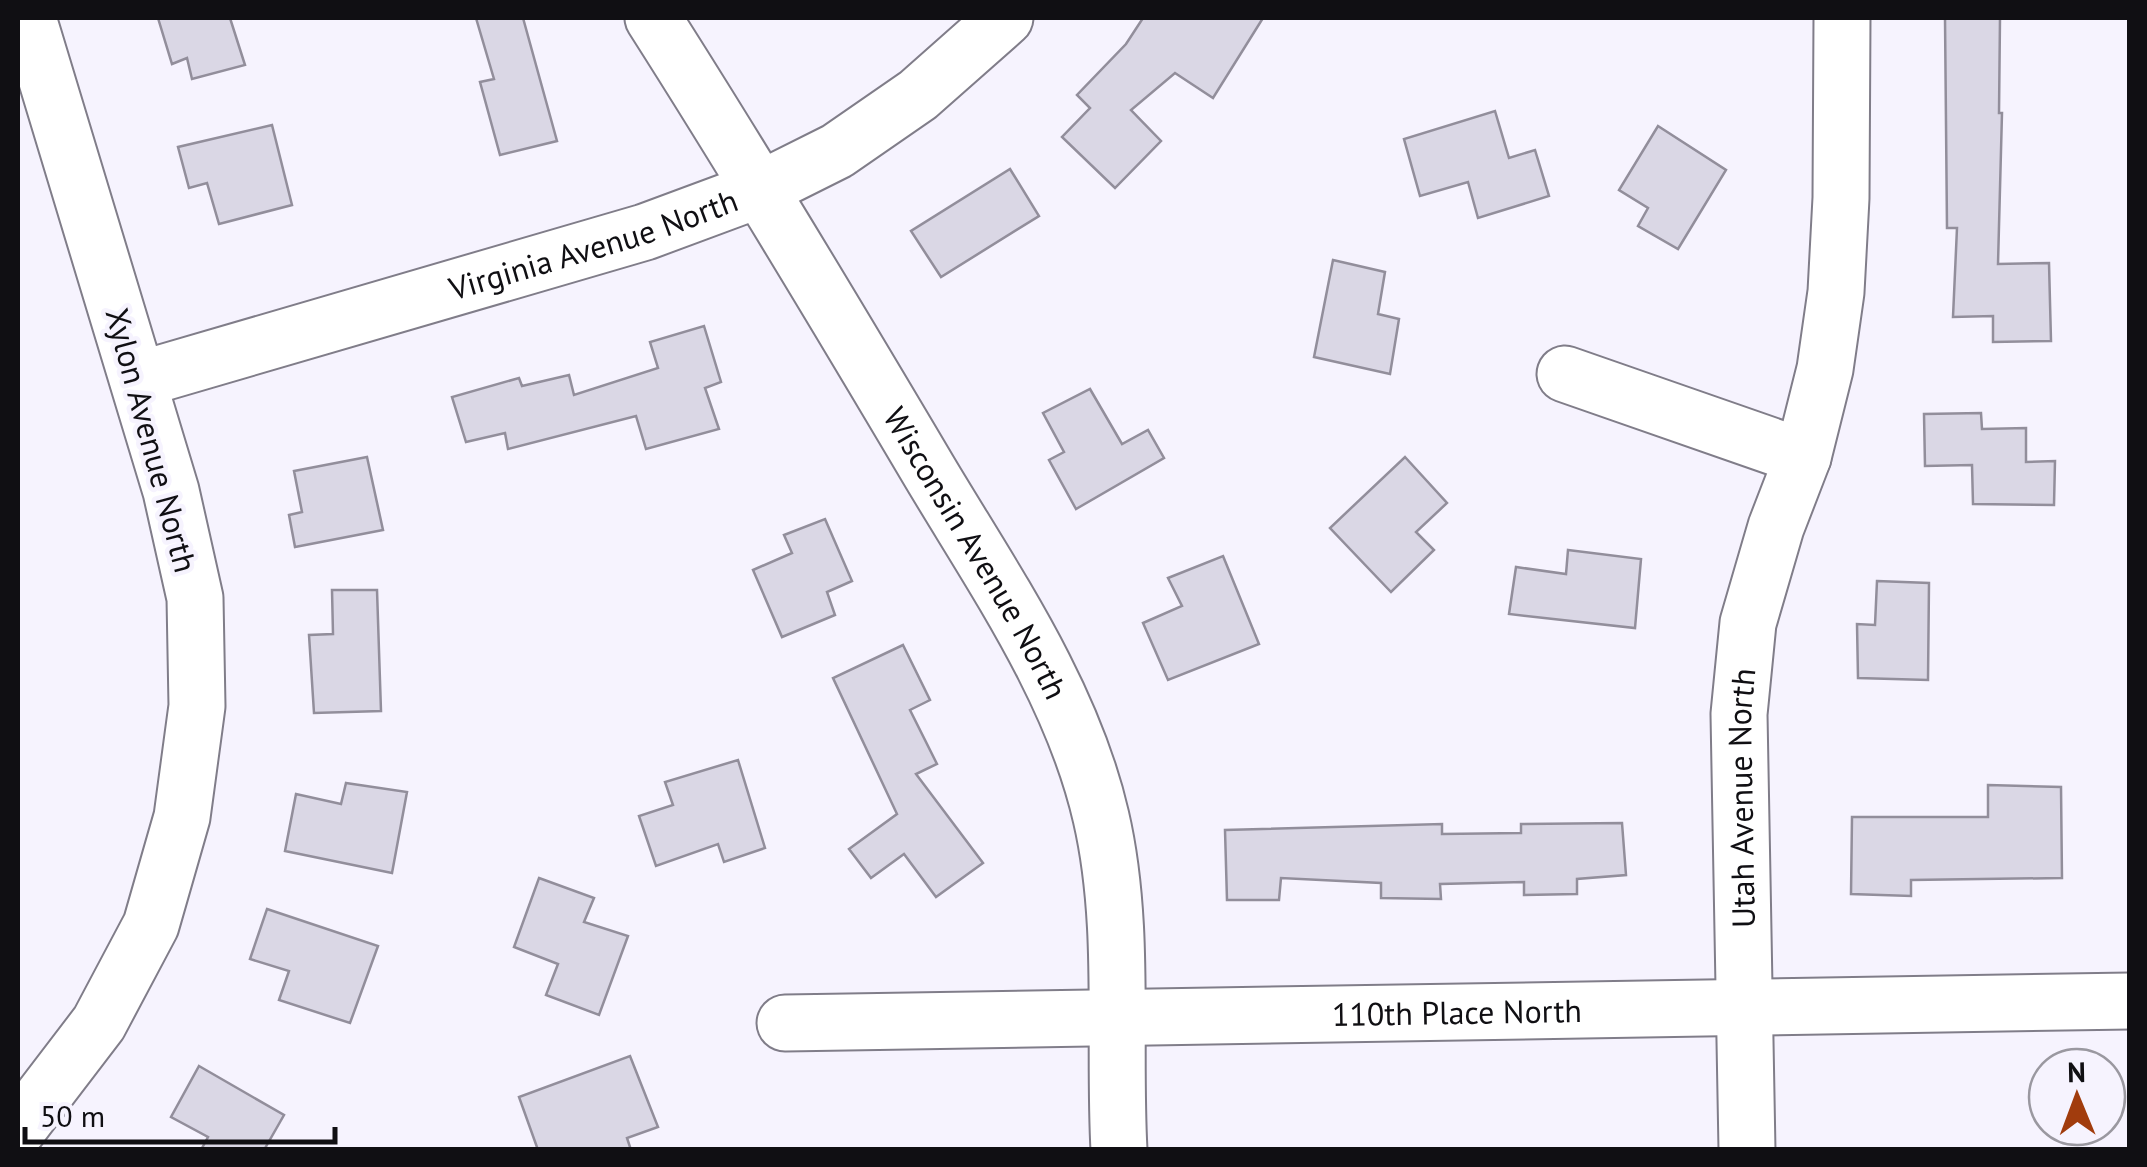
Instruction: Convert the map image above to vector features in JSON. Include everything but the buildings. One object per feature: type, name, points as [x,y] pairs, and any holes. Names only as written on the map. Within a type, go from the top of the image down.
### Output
[{"type":"street","name":"Xylon Avenue North","points":[[18,1129],[99,1024],[150,926],[182,817],[198,706],[194,598],[171,491],[28,18]]},
{"type":"street","name":"Wisconsin Avenue North","points":[[653,18],[761,189],[999,588],[1064,708],[1101,816],[1115,923],[1119,1150]]},
{"type":"street","name":"Virginia Avenue North","points":[[138,380],[645,232],[761,189],[837,151],[902,106],[1005,18]]},
{"type":"street","name":"Utah Avenue North","points":[[1747,1150],[1740,714],[1748,624],[1776,527],[1803,456],[1825,369],[1836,292],[1842,18]]},
{"type":"street","points":[[1566,374],[1803,456]]},
{"type":"street","name":"110th Place North","points":[[785,1022],[2130,1001]]},
{"type":"street","points":[[18,1141],[27,1150]]}]
